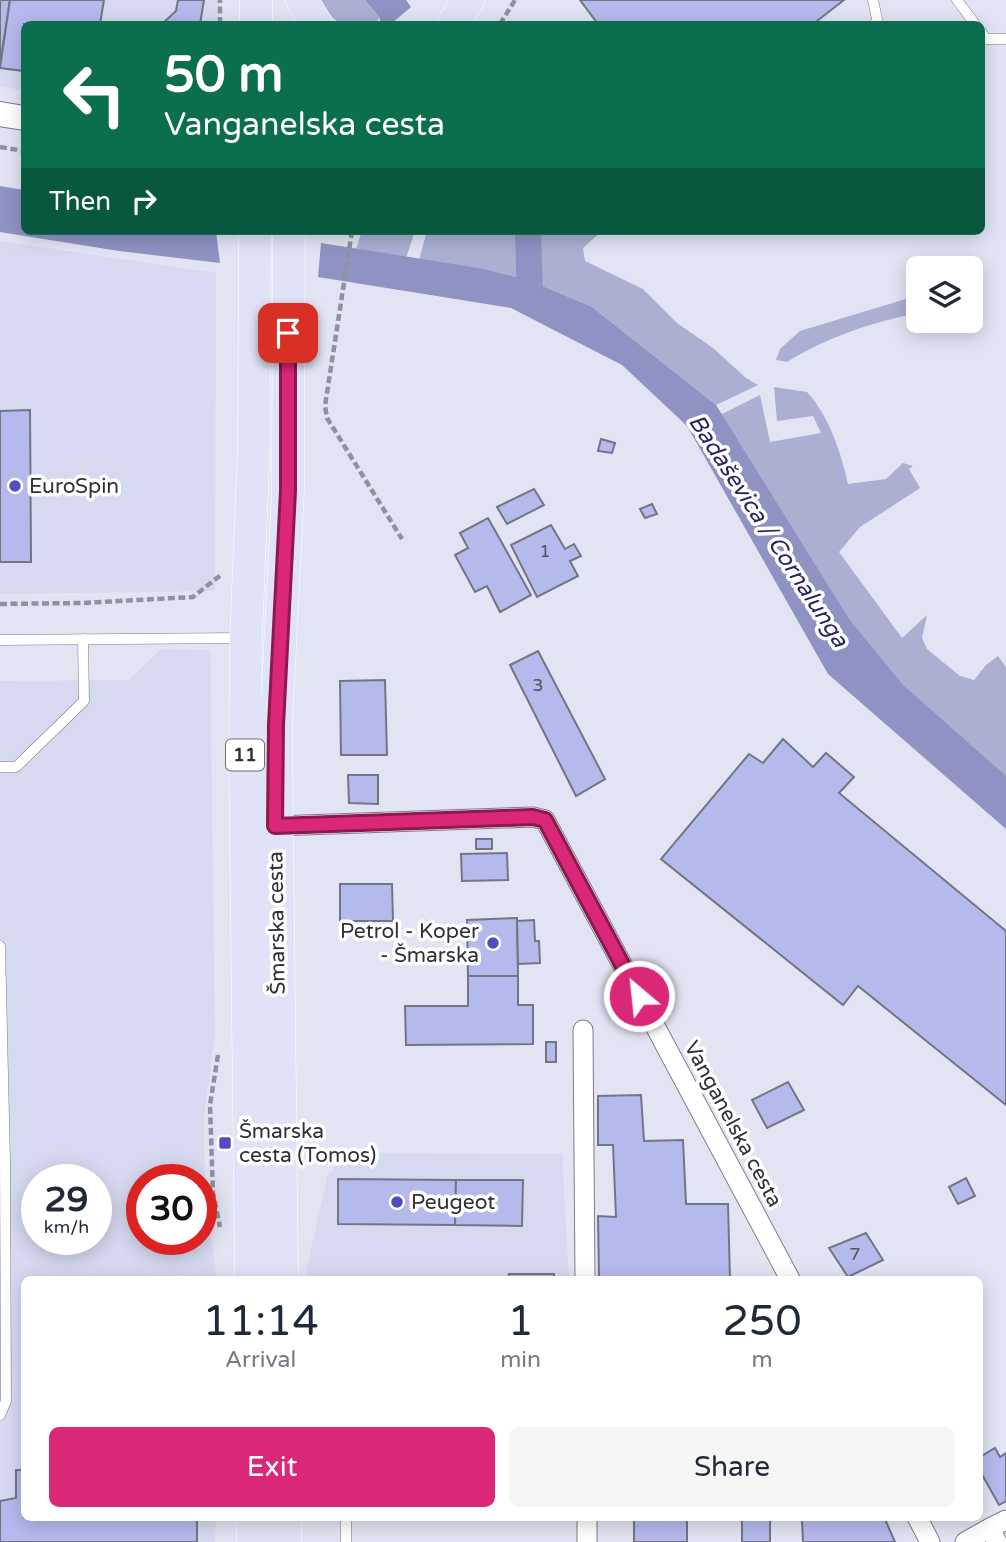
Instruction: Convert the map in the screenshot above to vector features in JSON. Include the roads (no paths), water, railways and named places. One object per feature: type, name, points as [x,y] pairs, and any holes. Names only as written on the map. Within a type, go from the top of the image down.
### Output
[{"type":"main road","points":[[256,0],[256,21]]},
{"type":"main road","points":[[292,0],[292,21]]},
{"type":"main road","points":[[302,0],[314,21]]},
{"type":"main road","points":[[455,21],[468,0]]},
{"type":"main road","name":"Šmarska cesta","points":[[251,1276],[246,638],[254,445],[254,235]]},
{"type":"main road","name":"Šmarska cesta","points":[[282,1276],[275,826],[276,725],[288,491],[292,239]]},
{"type":"main road","points":[[253,1521],[253,1542]]},
{"type":"main road","points":[[285,1521],[285,1542]]},
{"type":"street","points":[[244,21],[250,0]]},
{"type":"street","points":[[0,114],[21,118]]},
{"type":"street","name":"Vanganelska cesta","points":[[275,826],[533,817],[545,820],[788,1276]]},
{"type":"street","points":[[583,1030],[585,1276]]},
{"type":"street","points":[[587,1521],[587,1542]]},
{"type":"street","points":[[919,1521],[930,1542]]},
{"type":"street","points":[[965,1542],[998,1530]]},
{"type":"lane","points":[[873,0],[876,21]]},
{"type":"lane","points":[[957,0],[973,21]]},
{"type":"lane","points":[[985,38],[1006,39]]},
{"type":"lane","points":[[0,640],[246,638]]},
{"type":"lane","points":[[0,767],[16,767],[84,701],[83,639]]},
{"type":"lane","points":[[0,946],[6,1374],[6,1401],[0,1415]]},
{"type":"lane","points":[[346,1521],[346,1542]]},
{"type":"water","points":[[365,0],[406,0],[411,7],[395,21],[380,21]]},
{"type":"water","points":[[0,186],[21,190],[21,235],[216,235],[220,263],[119,251],[0,232]]},
{"type":"water","points":[[321,243],[485,269],[531,281],[592,307],[716,405],[849,619],[903,685],[1006,776],[1006,829],[828,674],[687,426],[622,365],[511,308],[318,277]]},
{"type":"waterway","name":"Badaševica / Cornalunga","points":[[528,235],[530,299],[545,308]]},
{"type":"place","name":"EuroSpin","points":[[15,486]]},
{"type":"place","name":"Petrol - Koper - Šmarska","points":[[493,943]]},
{"type":"place","name":"Šmarska cesta (Tomos)","points":[[225,1143]]},
{"type":"place","name":"Peugeot","points":[[397,1202]]}]
